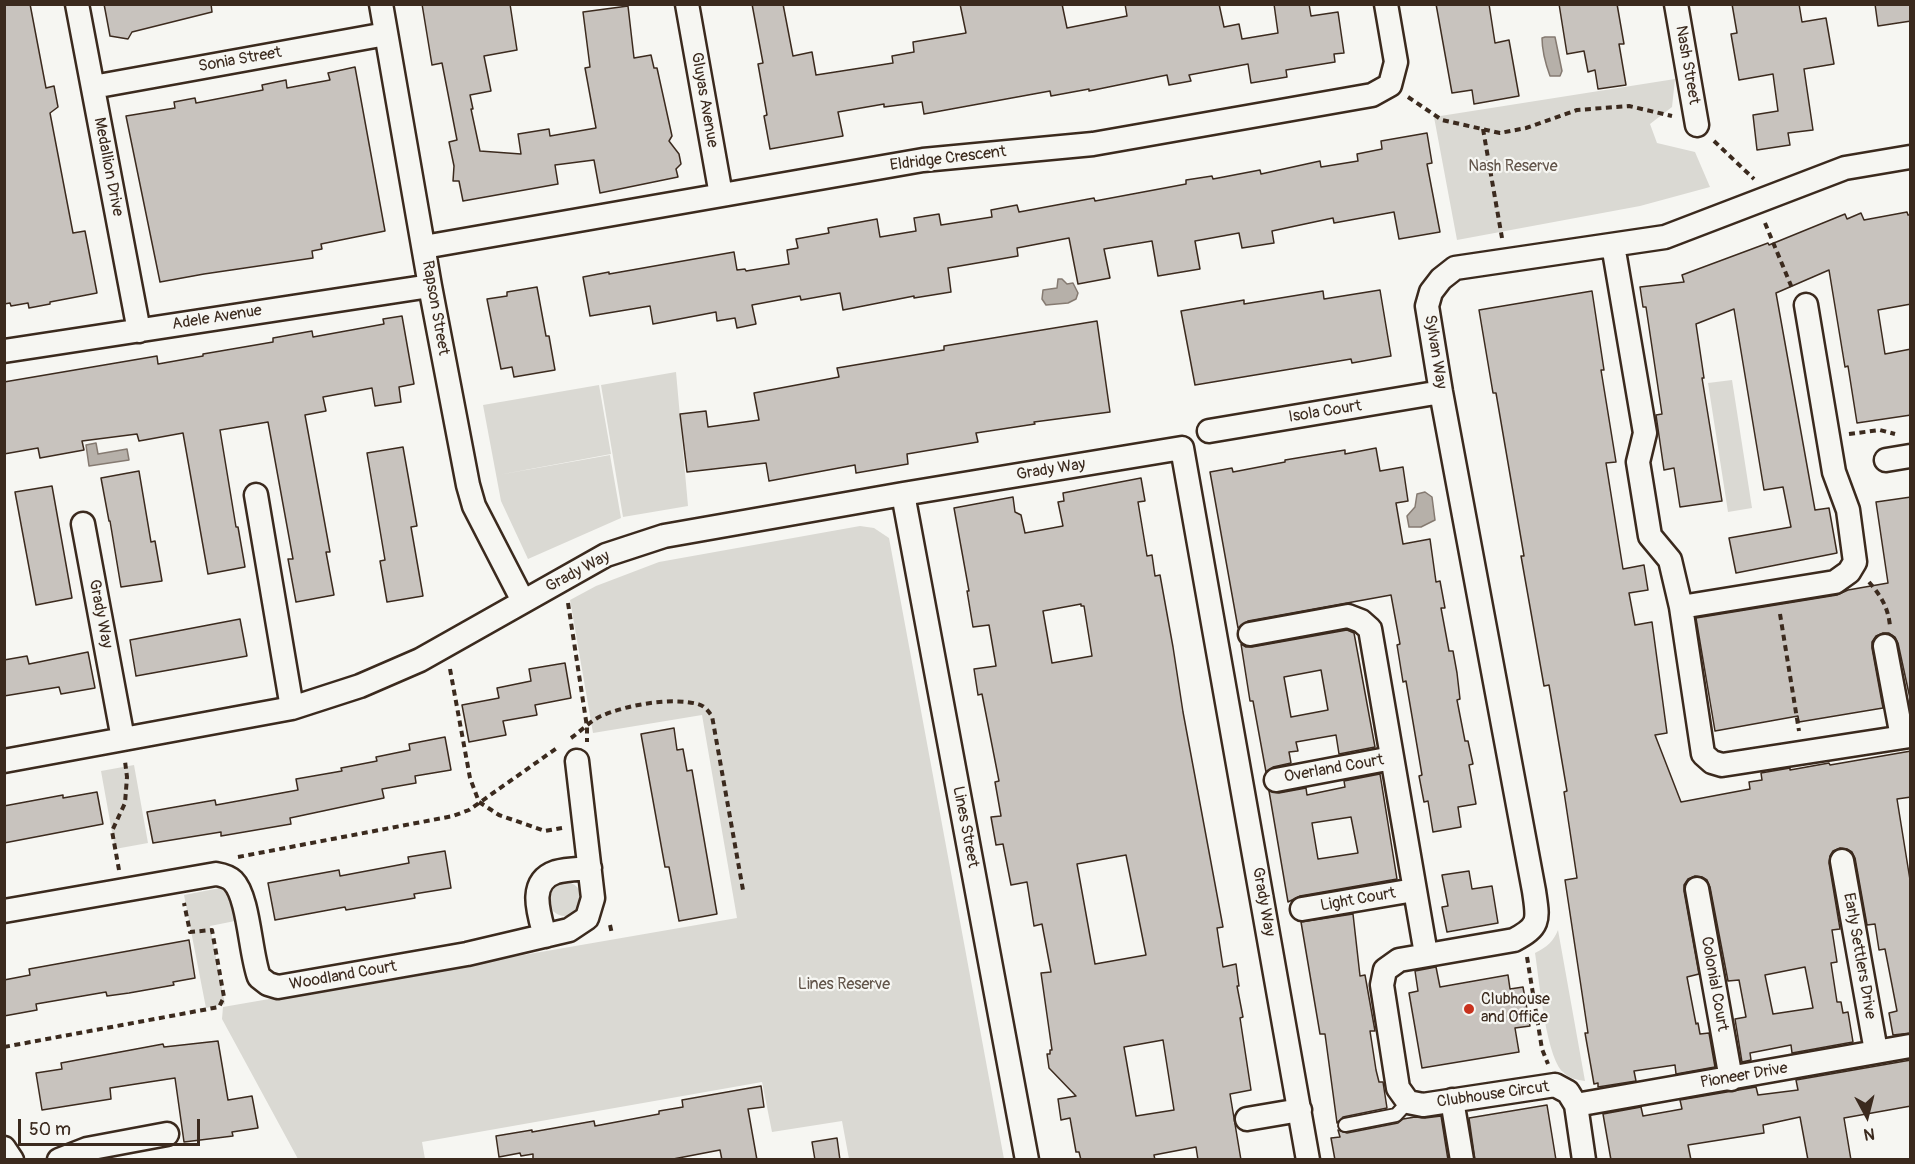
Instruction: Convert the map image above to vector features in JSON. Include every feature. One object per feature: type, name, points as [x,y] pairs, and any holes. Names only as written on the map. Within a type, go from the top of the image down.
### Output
[{"type":"street","name":"Medallion Drive","points":[[77,4],[139,331]]},
{"type":"street","name":"Rapson Street","points":[[381,4],[430,286],[468,485],[474,506],[523,601]]},
{"type":"street","name":"Gluyas Avenue","points":[[687,4],[721,195]]},
{"type":"street","points":[[1386,4],[1396,62],[1390,85]]},
{"type":"street","name":"Nash Street","points":[[1676,4],[1697,125]]},
{"type":"street","name":"Sonia Street","points":[[93,87],[386,34]]},
{"type":"street","name":"Eldridge Crescent","points":[[424,247],[923,160],[1093,144],[1372,95],[1390,85]]},
{"type":"street","name":"Sylvan Way","points":[[1523,935],[1530,932],[1537,918],[1441,392],[1427,306],[1431,292],[1440,279],[1455,268],[1665,237],[1845,168],[1911,157]]},
{"type":"street","points":[[1613,245],[1645,432],[1638,462],[1650,536],[1670,560],[1681,608],[1703,754],[1712,762],[1722,765],[1906,736],[1885,645]]},
{"type":"street","name":"Adele Avenue","points":[[4,351],[430,286]]},
{"type":"street","points":[[1681,608],[1835,582],[1849,572],[1855,562],[1848,510],[1834,472],[1827,436],[1806,307]]},
{"type":"street","name":"Isola Court","points":[[1209,431],[1441,392]]},
{"type":"street","name":"Grady Way","points":[[4,761],[292,708],[360,686],[420,660],[606,555],[664,536],[1182,448],[1308,1160]]},
{"type":"street","points":[[1886,460],[1911,456]]},
{"type":"street","name":"Lines Street","points":[[903,494],[1027,1160]]},
{"type":"street","points":[[256,495],[292,708]]},
{"type":"street","name":"Grady Way","points":[[82,524],[123,739]]},
{"type":"street","points":[[1250,634],[1348,616],[1361,621],[1370,629],[1426,954]]},
{"type":"street","name":"Woodland Court","points":[[4,911],[216,874],[225,876],[232,879],[241,894],[259,976],[268,984],[279,987],[467,954],[569,930],[587,918],[593,898],[585,824],[572,751]]},
{"type":"street","name":"Overland Court","points":[[1276,780],[1392,758]]},
{"type":"street","name":"Early Settlers Drive","points":[[1842,861],[1876,1051]]},
{"type":"street","points":[[545,936],[537,905],[537,890],[545,879],[556,872],[590,868]]},
{"type":"street","name":"Colonial Court","points":[[1697,889],[1731,1078]]},
{"type":"street","name":"Light Court","points":[[1302,909],[1414,890]]},
{"type":"street","points":[[1408,1102],[1398,1088],[1382,985],[1385,970],[1399,960],[1514,940],[1523,935]]},
{"type":"street","name":"Pioneer Drive","points":[[1576,1105],[1911,1046]]},
{"type":"street","name":"Clubhouse Circut","points":[[1408,1102],[1423,1105],[1555,1085],[1568,1092],[1576,1105]]},
{"type":"street","points":[[1452,1100],[1462,1160]]},
{"type":"street","points":[[1576,1105],[1584,1160]]},
{"type":"street","points":[[1247,1119],[1300,1110]]},
{"type":"street","points":[[59,1160],[87,1149],[167,1134]]},
{"type":"street","points":[[4,1148],[12,1160]]},
{"type":"lane","points":[[1345,1125],[1396,1115],[1408,1102]]},
{"type":"path","points":[[1390,85],[1442,120],[1500,133],[1526,128],[1577,110],[1629,106],[1665,114]]},
{"type":"path","points":[[1697,125],[1756,180]]},
{"type":"path","points":[[1483,129],[1503,239]]},
{"type":"path","points":[[1764,220],[1796,297],[1806,307]]},
{"type":"path","points":[[1827,436],[1880,430],[1897,434]]},
{"type":"path","points":[[1849,572],[1869,581],[1882,597],[1889,613],[1890,638],[1885,645]]},
{"type":"path","points":[[1776,592],[1803,752]]},
{"type":"path","points":[[567,600],[587,727]]},
{"type":"path","points":[[450,665],[470,778],[479,802],[499,815],[545,831],[585,824]]},
{"type":"path","points":[[572,751],[587,727],[599,717],[630,706],[672,702],[699,704],[707,709],[712,716],[743,890]]},
{"type":"path","points":[[119,874],[112,831],[125,803],[127,777],[123,739]]},
{"type":"path","points":[[229,857],[453,816],[469,810],[558,748]]},
{"type":"path","points":[[4,1047],[219,1007],[224,997],[212,930],[190,932],[182,894]]},
{"type":"path","points":[[1523,935],[1542,1049],[1555,1085]]},
{"type":"green space","name":"Nash Reserve","points":[[1675,79],[1672,107],[1650,124],[1657,143],[1695,152],[1710,187],[1640,206],[1457,240],[1434,117]]},
{"type":"green space","points":[[676,372],[688,506],[623,517],[601,385]]},
{"type":"green space","points":[[1732,380],[1752,508],[1728,512],[1708,383]]},
{"type":"green space","points":[[599,385],[611,454],[498,475],[610,455],[621,518],[528,559],[501,501],[483,405]]},
{"type":"green space","name":"Lines Reserve","points":[[860,526],[874,528],[889,538],[1004,1159],[849,1159],[842,1121],[772,1132],[762,1082],[422,1142],[425,1159],[298,1159],[222,1019],[223,1007],[737,918],[702,715],[593,733],[570,600],[596,586],[659,562]]},
{"type":"green space","points":[[134,765],[148,843],[115,849],[101,771]]},
{"type":"green space","points":[[565,882],[577,887],[582,899],[577,911],[565,916],[553,911],[548,899],[553,887]]},
{"type":"green space","points":[[220,888],[230,895],[235,921],[210,926],[225,1004],[206,1008],[184,895]]},
{"type":"green space","points":[[1558,930],[1585,1081],[1567,1076],[1557,1064],[1544,1016],[1535,953],[1549,944]]},
{"type":"shaded area","points":[[1555,37],[1562,71],[1560,76],[1550,76],[1543,47],[1542,38]]},
{"type":"shaded area","points":[[1058,279],[1062,279],[1067,284],[1073,283],[1078,293],[1076,299],[1068,303],[1046,305],[1042,299],[1043,290],[1057,288]]},
{"type":"shaded area","points":[[96,443],[98,454],[127,449],[129,460],[89,466],[86,445]]},
{"type":"shaded area","points":[[1425,492],[1432,497],[1435,520],[1421,527],[1409,527],[1407,516],[1415,507],[1417,494]]},
{"type":"building","points":[[4,4],[30,4],[46,88],[54,86],[58,107],[50,113],[73,233],[85,231],[97,293],[29,308],[28,303],[11,306],[10,303],[4,304]]},
{"type":"building","points":[[104,4],[211,4],[212,12],[132,32],[128,39],[110,36]]},
{"type":"building","points":[[422,4],[510,4],[517,50],[484,56],[491,91],[470,95],[473,109],[471,109],[480,151],[521,154],[518,134],[549,129],[550,136],[596,128],[585,68],[590,67],[583,12],[628,6],[634,58],[651,55],[654,68],[657,68],[672,136],[669,141],[679,154],[681,164],[676,169],[678,177],[600,193],[594,160],[555,165],[558,184],[463,201],[459,181],[453,181],[454,166],[449,142],[457,140],[442,63],[432,65]]},
{"type":"building","points":[[752,4],[783,4],[793,56],[812,52],[816,75],[893,63],[892,56],[914,52],[913,42],[966,33],[960,4],[1062,4],[1067,28],[1127,16],[1125,4],[1219,4],[1224,27],[1239,24],[1242,39],[1278,33],[1274,4],[1309,4],[1311,16],[1338,12],[1344,53],[1334,54],[1335,62],[1286,70],[1287,77],[1251,83],[1248,64],[1189,75],[1191,81],[1169,85],[1167,75],[1089,91],[1089,89],[1051,96],[1050,91],[924,114],[922,102],[884,107],[884,104],[838,112],[843,136],[770,149],[758,64],[763,63]]},
{"type":"building","points":[[1436,4],[1489,4],[1495,43],[1509,40],[1519,96],[1474,104],[1472,90],[1452,93]]},
{"type":"building","points":[[1559,4],[1617,4],[1624,44],[1619,44],[1626,85],[1598,89],[1595,70],[1588,72],[1584,51],[1567,54]]},
{"type":"building","points":[[1732,4],[1799,4],[1802,22],[1826,18],[1834,64],[1804,69],[1813,130],[1788,133],[1790,145],[1757,150],[1753,115],[1778,111],[1773,74],[1739,80],[1731,34],[1737,33]]},
{"type":"building","points":[[1875,4],[1911,4],[1911,21],[1878,26]]},
{"type":"building","points":[[355,67],[385,231],[321,244],[322,249],[312,251],[313,258],[160,282],[126,116],[175,108],[174,102],[195,98],[196,103],[263,90],[262,85],[286,80],[287,88],[330,80],[328,73]]},
{"type":"building","points":[[1427,133],[1432,163],[1427,164],[1440,232],[1399,239],[1394,212],[1334,223],[1333,218],[1272,231],[1274,243],[1242,248],[1239,233],[1195,241],[1200,269],[1158,276],[1152,241],[1104,249],[1110,278],[1078,284],[1069,238],[1017,248],[1018,256],[948,268],[951,292],[914,298],[914,296],[843,310],[840,293],[801,300],[800,296],[752,305],[756,324],[737,328],[735,318],[717,321],[716,312],[653,324],[650,306],[590,316],[583,277],[734,252],[737,270],[745,269],[746,271],[789,264],[787,250],[798,248],[796,239],[829,233],[828,228],[877,219],[880,237],[916,231],[914,218],[939,214],[941,225],[992,217],[991,210],[1017,205],[1019,212],[1094,198],[1095,201],[1186,184],[1186,180],[1212,176],[1213,179],[1260,170],[1261,174],[1320,161],[1321,167],[1358,161],[1357,154],[1382,149],[1381,141]]},
{"type":"building","points":[[1907,212],[1911,215],[1911,304],[1878,310],[1885,354],[1911,349],[1911,415],[1857,423],[1829,270],[1776,293],[1815,510],[1829,508],[1837,553],[1736,573],[1729,538],[1791,527],[1783,487],[1764,490],[1734,309],[1696,324],[1704,378],[1702,378],[1722,501],[1680,507],[1674,468],[1664,470],[1656,415],[1662,414],[1646,307],[1643,307],[1640,287],[1684,282],[1682,275],[1768,243],[1769,245],[1845,214],[1847,219],[1861,213],[1864,220]]},
{"type":"building","points":[[537,287],[555,370],[514,377],[512,367],[501,369],[487,299],[507,296],[507,292]]},
{"type":"building","points":[[1380,290],[1391,356],[1352,363],[1351,359],[1195,385],[1181,311],[1244,300],[1244,304],[1323,291],[1324,299]]},
{"type":"building","points":[[1592,291],[1604,370],[1601,370],[1616,462],[1606,463],[1623,569],[1644,565],[1648,590],[1629,593],[1635,625],[1652,622],[1667,733],[1655,735],[1681,802],[1750,789],[1749,782],[1762,780],[1761,773],[1829,763],[1830,765],[1911,751],[1911,797],[1897,799],[1911,886],[1911,1033],[1893,1035],[1889,1013],[1897,1011],[1885,949],[1879,950],[1875,924],[1867,925],[1855,858],[1852,852],[1840,848],[1833,851],[1829,863],[1840,929],[1832,930],[1837,962],[1831,963],[1837,1002],[1841,1002],[1843,1013],[1848,1012],[1853,1042],[1792,1053],[1791,1045],[1750,1053],[1751,1060],[1742,1062],[1735,1019],[1746,1017],[1739,980],[1728,981],[1710,887],[1707,880],[1695,876],[1688,879],[1684,885],[1684,891],[1699,974],[1687,977],[1696,1024],[1698,1023],[1700,1034],[1709,1033],[1715,1067],[1676,1074],[1675,1065],[1634,1071],[1636,1081],[1598,1087],[1598,1083],[1594,1084],[1565,880],[1577,878],[1564,792],[1567,791],[1549,685],[1544,686],[1496,393],[1493,393],[1479,310]],"holes":[[[1805,967],[1813,1008],[1773,1014],[1765,975]]]},
{"type":"building","points":[[402,316],[414,384],[399,387],[401,402],[375,406],[372,388],[323,397],[326,411],[305,415],[330,552],[326,552],[334,595],[296,602],[288,559],[293,559],[268,422],[220,430],[245,567],[208,574],[183,433],[139,441],[137,434],[82,441],[84,450],[40,458],[38,448],[4,454],[4,382],[157,356],[158,364],[273,342],[273,338],[312,331],[313,337],[384,324],[383,319]]},
{"type":"building","points":[[1097,321],[1110,412],[1034,422],[1035,424],[976,433],[978,442],[907,454],[908,464],[856,473],[855,465],[769,481],[766,463],[687,472],[680,414],[706,411],[708,427],[759,420],[754,393],[839,377],[837,368],[944,350],[944,346]]},
{"type":"building","points":[[403,447],[417,526],[411,527],[423,596],[387,602],[380,561],[385,560],[367,453]]},
{"type":"building","points":[[1376,448],[1380,471],[1403,467],[1408,501],[1396,503],[1403,544],[1430,539],[1436,582],[1440,581],[1445,608],[1441,608],[1449,651],[1453,651],[1457,673],[1460,699],[1457,700],[1465,741],[1468,741],[1473,764],[1469,765],[1476,804],[1458,807],[1461,827],[1433,832],[1428,801],[1424,802],[1419,776],[1422,775],[1406,681],[1403,682],[1397,645],[1400,644],[1391,595],[1248,621],[1238,628],[1210,472],[1232,468],[1233,472],[1285,462],[1285,460],[1345,450],[1345,454]]},
{"type":"building","points":[[139,471],[151,542],[155,541],[162,581],[121,587],[101,478]]},
{"type":"building","points":[[1141,478],[1145,501],[1138,502],[1147,556],[1152,555],[1155,576],[1160,575],[1223,927],[1217,928],[1223,967],[1236,964],[1239,986],[1237,986],[1243,1017],[1240,1018],[1251,1090],[1230,1094],[1241,1160],[1198,1160],[1196,1147],[1154,1155],[1155,1160],[1081,1160],[1079,1152],[1076,1152],[1070,1118],[1061,1120],[1058,1099],[1076,1096],[1049,1068],[1047,1054],[1050,1054],[1052,1050],[1041,973],[1051,972],[1042,924],[1034,926],[1027,882],[1011,885],[1003,844],[996,845],[991,817],[1001,816],[995,782],[999,781],[982,694],[978,695],[974,669],[996,666],[989,625],[973,627],[954,508],[1013,497],[1015,512],[1021,515],[1025,533],[1063,526],[1058,502],[1064,501],[1063,493]],"holes":[[[1081,604],[1084,606],[1092,656],[1052,663],[1043,611]],[[1126,855],[1146,955],[1095,964],[1077,864]],[[1163,1040],[1174,1110],[1136,1116],[1124,1047]]]},
{"type":"building","points":[[52,486],[72,598],[36,605],[15,492]]},
{"type":"building","points":[[1911,497],[1911,703],[1898,643],[1889,633],[1883,633],[1876,636],[1872,642],[1872,648],[1883,708],[1799,722],[1798,716],[1715,731],[1696,618],[1837,595],[1848,590],[1888,583],[1876,502]]},
{"type":"building","points":[[240,619],[247,656],[136,676],[130,640]]},
{"type":"building","points":[[1347,630],[1354,633],[1375,747],[1339,754],[1336,735],[1296,742],[1298,751],[1289,752],[1291,763],[1273,767],[1266,772],[1253,701],[1250,701],[1241,644],[1252,647]],"holes":[[[1321,670],[1328,710],[1291,717],[1284,677]]]},
{"type":"building","points":[[88,652],[95,688],[61,694],[59,687],[4,696],[4,660],[27,656],[29,664]]},
{"type":"building","points":[[565,663],[571,698],[535,705],[537,715],[503,721],[506,735],[469,742],[462,705],[499,698],[497,688],[531,681],[529,669]]},
{"type":"building","points":[[674,728],[677,750],[683,749],[687,771],[692,770],[717,914],[679,921],[669,867],[665,867],[641,734]]},
{"type":"building","points":[[445,737],[451,770],[415,776],[416,783],[382,789],[384,798],[290,818],[291,824],[221,836],[221,832],[153,843],[147,812],[215,800],[216,805],[298,790],[296,779],[342,771],[341,768],[377,761],[376,757],[410,750],[409,744]]},
{"type":"building","points":[[1380,774],[1397,879],[1300,896],[1288,902],[1269,791],[1279,793],[1306,788],[1307,795],[1345,787],[1344,781]],"holes":[[[1351,817],[1358,853],[1318,859],[1312,823]]]},
{"type":"building","points":[[97,792],[103,824],[4,843],[4,806],[63,795],[63,798]]},
{"type":"building","points":[[445,851],[451,888],[414,894],[415,898],[346,910],[345,907],[275,920],[268,883],[339,870],[340,876],[409,863],[408,857]]},
{"type":"building","points":[[1469,871],[1472,889],[1492,886],[1498,923],[1447,932],[1442,907],[1448,906],[1442,875]]},
{"type":"building","points":[[1353,914],[1360,976],[1365,975],[1375,1031],[1370,1031],[1376,1070],[1379,1082],[1383,1082],[1387,1108],[1343,1117],[1337,1123],[1325,1034],[1320,1034],[1301,922]]},
{"type":"building","points":[[189,940],[195,978],[173,982],[174,985],[129,993],[107,996],[106,992],[36,1004],[37,1010],[4,1016],[4,980],[30,975],[29,969]]},
{"type":"building","name":"Clubhouse and Office","points":[[1436,967],[1440,987],[1508,975],[1510,989],[1523,987],[1530,1026],[1515,1028],[1519,1052],[1422,1068],[1409,993],[1418,991],[1415,971]]},
{"type":"building","points":[[218,1041],[228,1100],[252,1096],[258,1128],[232,1132],[233,1136],[184,1142],[175,1078],[110,1088],[111,1099],[42,1110],[36,1073],[62,1069],[61,1063],[163,1044],[164,1047]]},
{"type":"building","points":[[1911,1060],[1911,1106],[1844,1118],[1851,1160],[1808,1160],[1800,1117],[1763,1125],[1764,1133],[1688,1145],[1691,1160],[1611,1160],[1603,1114],[1641,1107],[1643,1116],[1682,1109],[1680,1100],[1756,1087],[1758,1095],[1798,1090],[1796,1080]]},
{"type":"building","points":[[761,1086],[764,1107],[748,1109],[757,1160],[722,1160],[720,1150],[668,1160],[533,1160],[533,1154],[521,1156],[520,1153],[499,1157],[496,1136],[594,1121],[595,1126],[659,1114],[659,1111],[683,1107],[682,1100]]},
{"type":"building","points":[[1547,1105],[1556,1160],[1475,1160],[1469,1118]]},
{"type":"building","points":[[1441,1116],[1448,1160],[1335,1160],[1331,1138],[1340,1137],[1338,1130],[1347,1133],[1398,1123],[1403,1119]]},
{"type":"building","points":[[837,1138],[840,1160],[815,1160],[812,1142]]},
{"type":"place","name":"Clubhouse and Office","points":[[1469,1009]]}]
